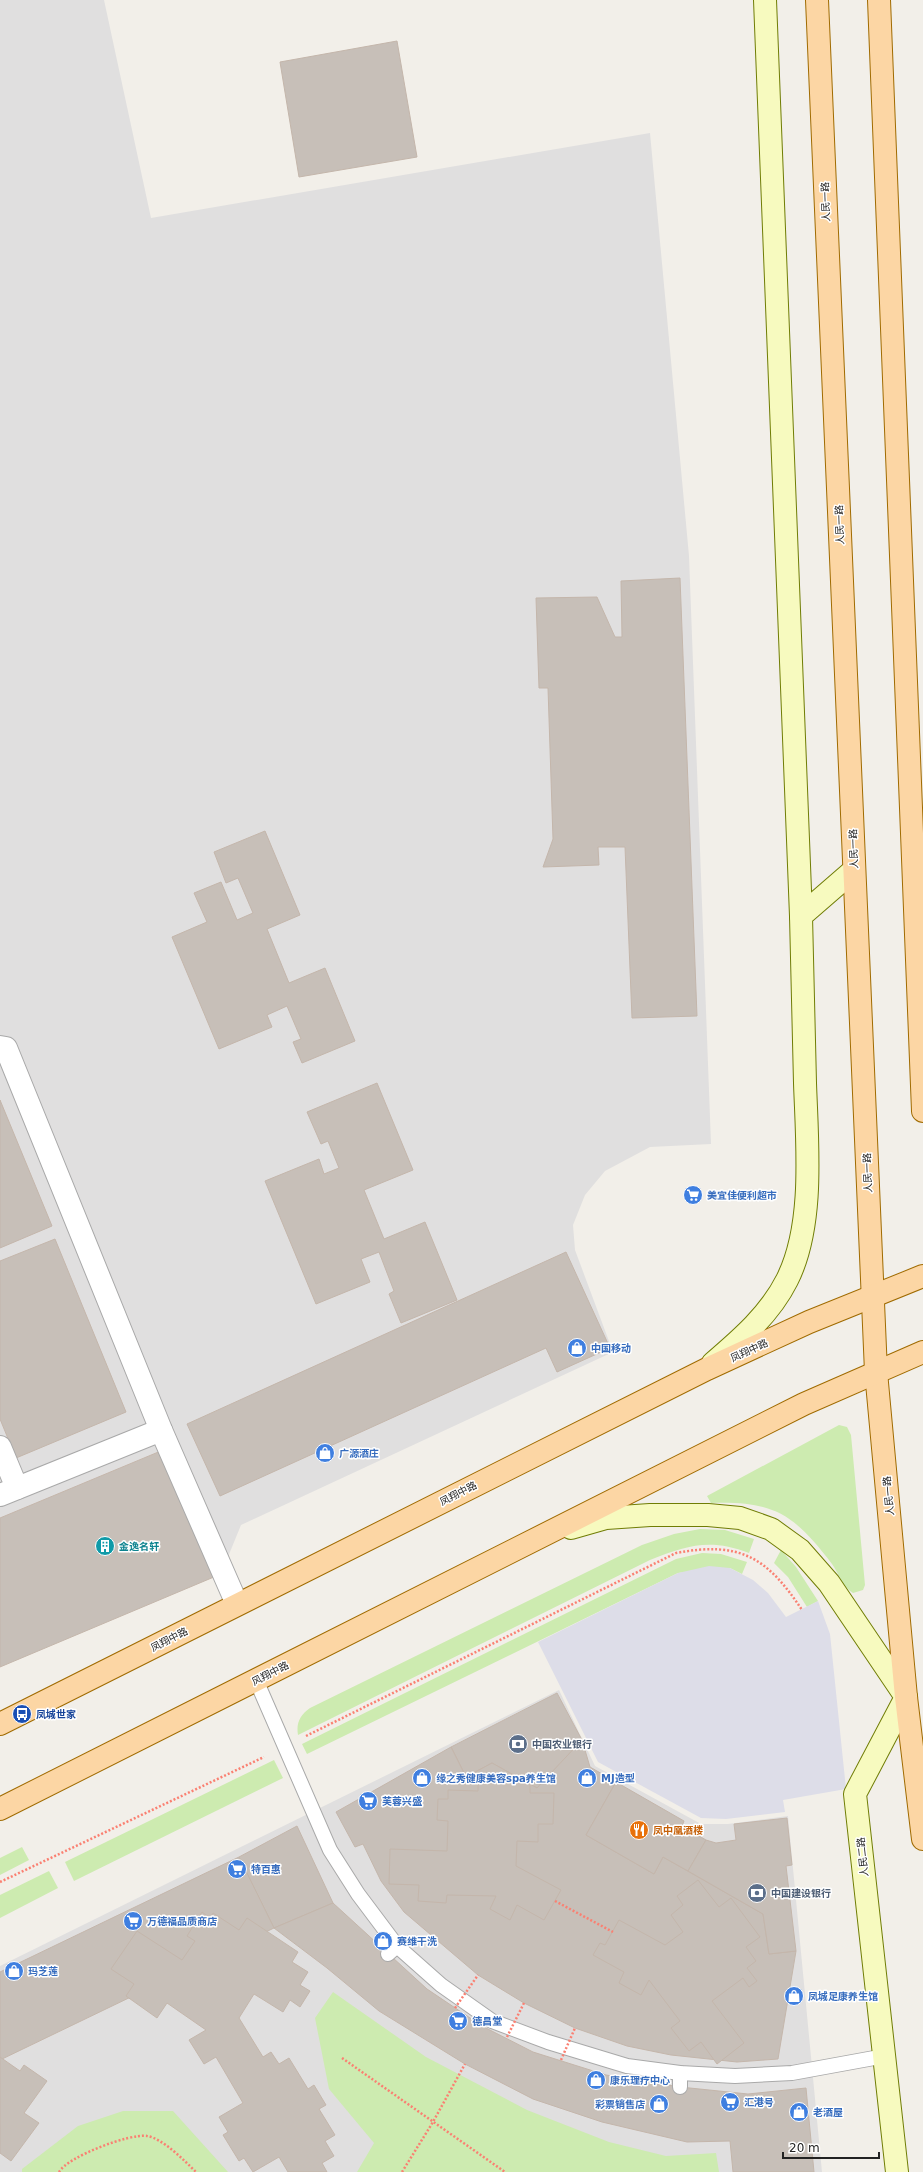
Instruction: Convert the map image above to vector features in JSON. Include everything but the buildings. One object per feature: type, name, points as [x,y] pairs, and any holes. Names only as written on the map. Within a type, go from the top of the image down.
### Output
[{"type":"main road","points":[[707,1369],[743,1337],[768,1310],[787,1280],[799,1248],[808,1173],[801,916],[765,0]]},
{"type":"main road","name":"人民一路","points":[[817,0],[872,1296],[876,1372],[906,1697]]},
{"type":"main road","points":[[879,0],[921,995],[923,1111]]},
{"type":"main road","points":[[801,916],[854,870]]},
{"type":"main road","name":"凤翔中路","points":[[0,1724],[707,1369],[809,1322],[923,1276]]},
{"type":"main road","points":[[540,1536],[804,1404],[923,1352]]},
{"type":"main road","points":[[540,1536],[606,1518],[650,1515],[708,1515],[740,1518],[771,1529],[800,1550],[829,1583],[906,1697],[923,1840]]},
{"type":"main road","name":"风翔中路","points":[[0,1809],[540,1536]]},
{"type":"main road","name":"人民二路","points":[[897,2172],[855,1794],[906,1697]]},
{"type":"street","points":[[0,1048],[6,1048],[161,1430],[237,1604]]},
{"type":"street","points":[[0,1447],[8,1492],[161,1430]]},
{"type":"lane","points":[[256,1680],[330,1850],[393,1950],[492,2021],[548,2042],[627,2066],[680,2073],[735,2076],[792,2073],[885,2056]]},
{"type":"lane","points":[[680,2073],[680,2087]]},
{"type":"path","points":[[0,1882],[285,1746],[676,1553],[702,1548],[729,1550],[760,1562],[784,1583],[802,1610]]},
{"type":"path","points":[[555,1901],[612,1932]]},
{"type":"path","points":[[455,2008],[478,1975]]},
{"type":"path","points":[[507,2037],[524,2003]]},
{"type":"path","points":[[561,2060],[575,2028]]},
{"type":"path","points":[[342,2058],[505,2172]]},
{"type":"path","points":[[402,2172],[433,2122],[465,2064]]},
{"type":"path","points":[[59,2172],[61,2168],[114,2141],[147,2136],[176,2152],[196,2172]]},
{"type":"shaded area","points":[[0,0],[104,0],[151,218],[650,133],[689,556],[711,1144],[650,1147],[605,1171],[585,1195],[573,1225],[575,1250],[613,1352],[241,1525],[221,1574],[168,1448],[0,1518]]},
{"type":"shaded area","points":[[709,1566],[730,1568],[753,1580],[768,1593],[786,1617],[818,1601],[830,1634],[846,1789],[783,1800],[785,1812],[726,1819],[701,1818],[598,1762],[538,1642],[678,1573]]},
{"type":"shaded area","points":[[559,1690],[595,1766],[701,1824],[728,1824],[788,1816],[822,2172],[0,2172],[0,1966]]},
{"type":"green space","points":[[839,1425],[847,1427],[851,1435],[865,1585],[863,1590],[853,1593],[843,1583],[832,1564],[818,1547],[794,1522],[767,1508],[733,1503],[711,1503],[707,1496]]},
{"type":"green space","points":[[700,1529],[725,1530],[754,1539],[749,1553],[723,1546],[699,1545],[676,1550],[650,1560],[298,1735],[298,1723],[304,1713],[310,1708],[642,1545],[674,1534]]},
{"type":"green space","points":[[781,1550],[796,1567],[818,1601],[807,1607],[788,1577],[774,1563]]},
{"type":"green space","points":[[702,1553],[721,1554],[747,1562],[742,1574],[730,1568],[678,1573],[307,1754],[302,1744],[676,1559]]},
{"type":"green space","points":[[274,1760],[283,1778],[74,1881],[65,1862]]},
{"type":"green space","points":[[22,1847],[29,1860],[0,1875],[0,1858]]},
{"type":"green space","points":[[49,1871],[58,1888],[0,1918],[0,1895]]},
{"type":"green space","points":[[333,1992],[426,2057],[527,2110],[609,2142],[666,2156],[716,2153],[719,2172],[357,2172],[374,2143],[329,2089],[315,2018]]},
{"type":"green space","points":[[123,2111],[173,2111],[228,2172],[22,2172],[22,2169],[78,2126]]},
{"type":"place","name":"美宜佳便利超市","points":[[693,1195]]},
{"type":"place","name":"中国移动","points":[[577,1348]]},
{"type":"place","name":"广源酒庄","points":[[325,1453]]},
{"type":"place","name":"金逸名轩","points":[[105,1546]]},
{"type":"place","name":"凤城世家","points":[[22,1714]]},
{"type":"place","name":"中国农业银行","points":[[518,1744]]},
{"type":"place","name":"缘之秀健康美容spa养生馆","points":[[422,1778]]},
{"type":"place","name":"MJ造型","points":[[587,1778]]},
{"type":"place","name":"芙蓉兴盛","points":[[368,1801]]},
{"type":"place","name":"凤中凰酒楼","points":[[639,1830]]},
{"type":"place","name":"特百惠","points":[[237,1869]]},
{"type":"place","name":"中国建设银行","points":[[757,1893]]},
{"type":"place","name":"万德福品质商店","points":[[133,1921]]},
{"type":"place","name":"赛维干洗","points":[[383,1941]]},
{"type":"place","name":"玛芝莲","points":[[14,1971]]},
{"type":"place","name":"凤城足康养生馆","points":[[794,1996]]},
{"type":"place","name":"德昌堂","points":[[458,2021]]},
{"type":"place","name":"康乐理疗中心","points":[[596,2080]]},
{"type":"place","name":"汇港号","points":[[730,2102]]},
{"type":"place","name":"彩票销售店","points":[[659,2104]]},
{"type":"place","name":"老酒屋","points":[[799,2112]]}]
